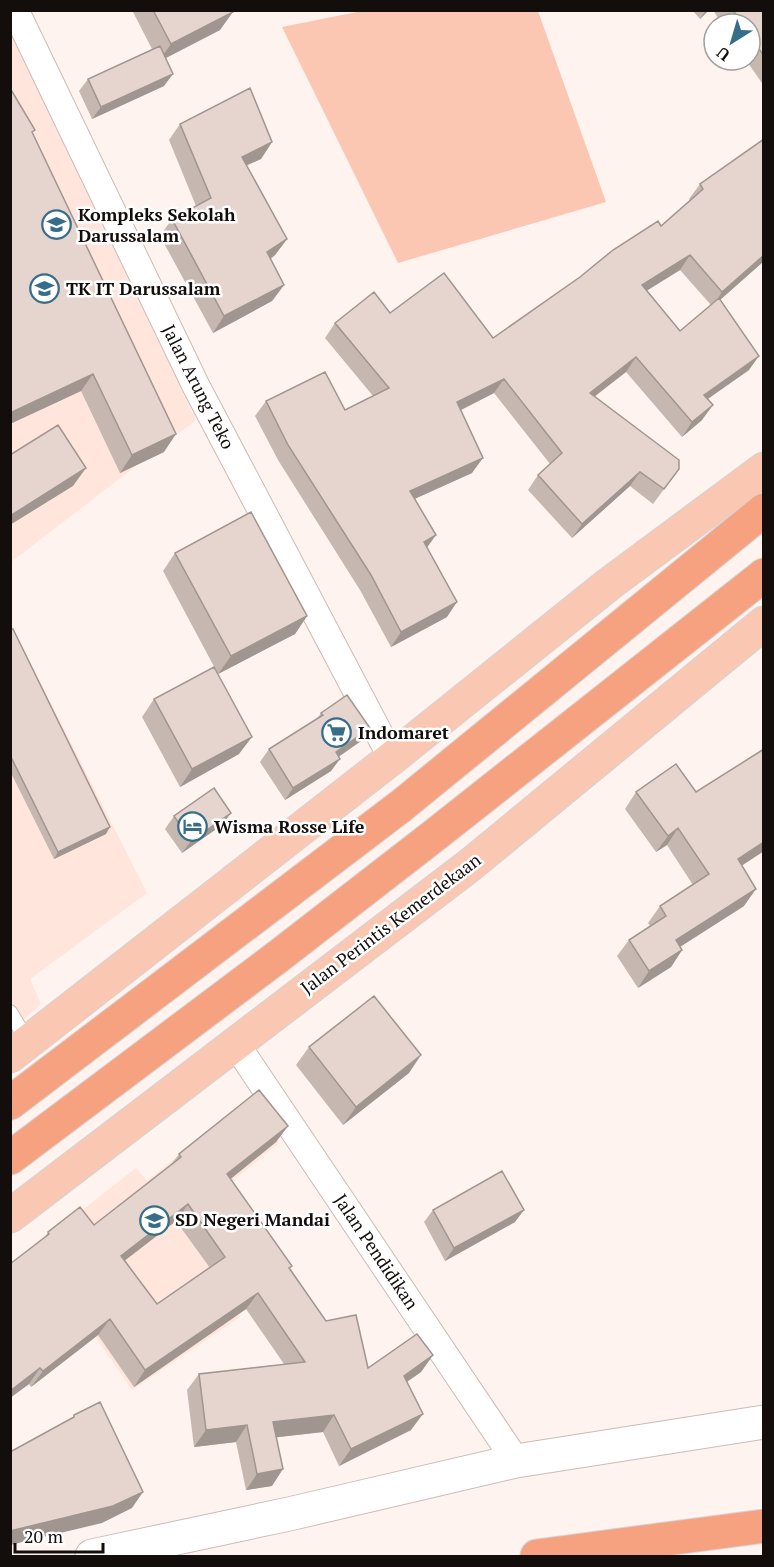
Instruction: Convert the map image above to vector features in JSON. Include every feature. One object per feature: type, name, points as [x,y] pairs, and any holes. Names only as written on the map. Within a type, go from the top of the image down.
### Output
[{"type":"highway","points":[[10,1103],[401,806],[764,510]]},
{"type":"highway","points":[[10,1158],[412,853],[764,575]]},
{"type":"highway","points":[[537,1557],[764,1526]]},
{"type":"main road","points":[[19,1049],[392,758],[609,584],[764,469]]},
{"type":"main road","name":"Jalan Perintis Kemerdekaan","points":[[10,1216],[470,865],[764,623]]},
{"type":"street","name":"Jalan Arung Teko","points":[[15,10],[196,386],[392,758]]},
{"type":"street","name":"Jalan Pendidikan","points":[[235,1043],[516,1461]]},
{"type":"street","points":[[92,1557],[301,1512],[516,1461],[764,1422]]},
{"type":"lane","points":[[10,1012],[19,1049]]},
{"type":"shaded area","points":[[367,10],[538,11],[606,202],[398,263],[282,27]]},
{"type":"shaded area","name":"Kompleks Sekolah Darussalam","points":[[10,30],[196,420],[11,562],[10,562]]},
{"type":"shaded area","points":[[10,622],[147,893],[30,979],[41,1004],[11,1031]]},
{"type":"shaded area","name":"SD Negeri Mandai","points":[[246,1101],[279,1143],[220,1191],[240,1317],[132,1390],[34,1248],[136,1168],[147,1181]]},
{"type":"building","points":[[153,10],[232,10],[233,12],[171,44]]},
{"type":"building","points":[[733,10],[764,10],[764,56],[762,53],[762,12],[734,12]]},
{"type":"building","points":[[160,46],[173,74],[101,107],[88,79]]},
{"type":"building","points":[[10,88],[35,130],[32,132],[176,434],[132,455],[93,374],[10,413]]},
{"type":"building","points":[[250,88],[272,142],[242,157],[287,239],[267,252],[284,285],[224,316],[172,219],[211,198],[180,124]]},
{"type":"building","points":[[764,139],[764,255],[722,292],[690,255],[642,285],[680,331],[719,298],[759,356],[704,395],[713,405],[692,422],[636,357],[590,393],[679,460],[679,469],[664,489],[640,472],[582,524],[538,475],[562,453],[504,379],[457,402],[483,458],[410,491],[436,535],[424,542],[457,602],[401,632],[371,575],[288,445],[266,401],[325,372],[345,410],[389,388],[335,323],[374,292],[390,313],[444,273],[493,338],[580,277],[613,250],[658,221],[661,226],[703,189],[700,184]]},
{"type":"building","points":[[58,425],[86,468],[10,516],[10,455]]},
{"type":"building","points":[[251,512],[307,616],[231,656],[175,553]]},
{"type":"building","points":[[13,629],[110,827],[58,852],[10,755],[10,630]]},
{"type":"building","points":[[214,667],[252,737],[192,769],[154,699]]},
{"type":"building","points":[[347,695],[370,728],[336,752],[340,759],[293,788],[269,749],[323,715],[321,713]]},
{"type":"building","points":[[764,749],[764,842],[738,859],[756,889],[676,940],[682,950],[649,971],[629,940],[666,916],[660,906],[709,874],[678,828],[668,836],[636,792],[676,764],[696,792]]},
{"type":"building","points":[[214,788],[231,813],[191,841],[174,816]]},
{"type":"building","points":[[374,996],[421,1055],[356,1107],[309,1047]]},
{"type":"building","points":[[259,1090],[288,1126],[227,1174],[292,1266],[289,1268],[326,1321],[356,1315],[368,1368],[417,1334],[433,1355],[404,1376],[423,1414],[351,1449],[334,1415],[273,1422],[283,1469],[257,1474],[247,1425],[206,1430],[199,1374],[305,1362],[258,1293],[145,1370],[110,1319],[43,1371],[40,1368],[10,1391],[10,1264],[80,1207],[94,1225],[181,1157],[179,1154]],"holes":[[[188,1204],[225,1257],[157,1304],[121,1256]]]},
{"type":"building","points":[[502,1171],[524,1210],[454,1248],[433,1210]]},
{"type":"building","points":[[100,1402],[143,1492],[113,1506],[10,1531],[10,1452]]},
{"type":"place","name":"Kompleks Sekolah Darussalam","points":[[57,225]]},
{"type":"place","name":"TK IT Darussalam","points":[[45,289]]},
{"type":"place","name":"Indomaret","points":[[337,733]]},
{"type":"place","name":"Wisma Rosse Life","points":[[193,827]]},
{"type":"place","name":"SD Negeri Mandai","points":[[154,1220]]}]
